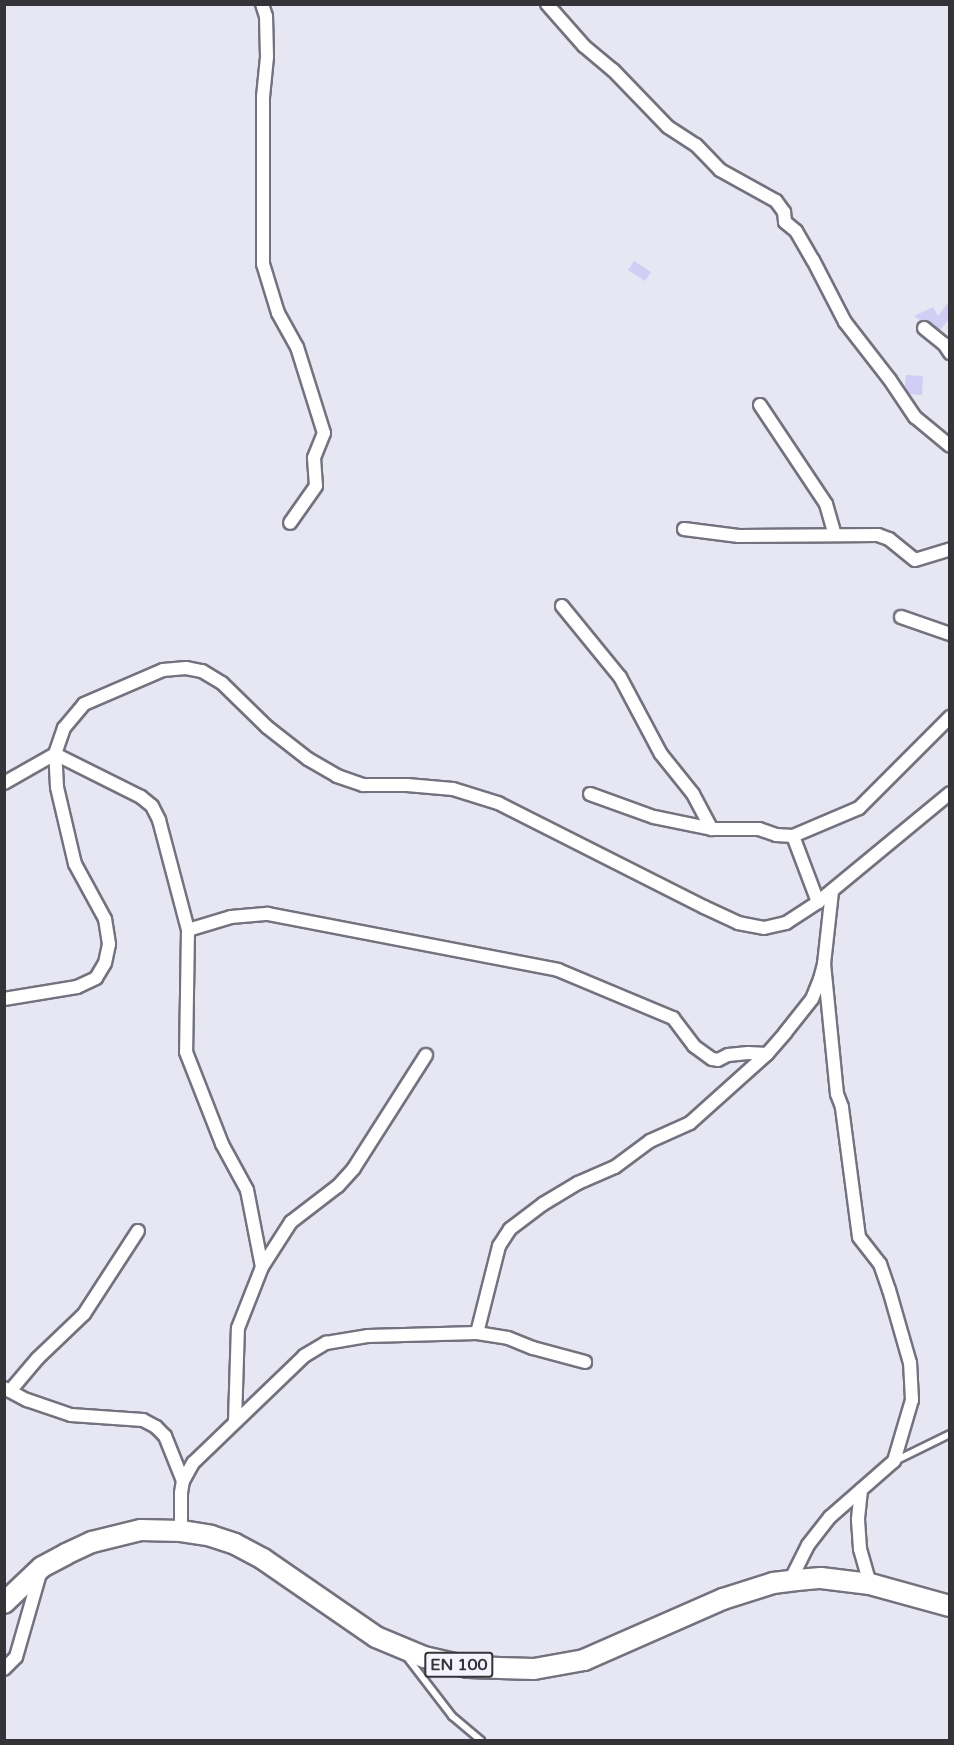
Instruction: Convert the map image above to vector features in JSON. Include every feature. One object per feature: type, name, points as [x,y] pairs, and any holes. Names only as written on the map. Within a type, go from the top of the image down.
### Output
[{"type":"main road","name":"EN 100","points":[[4,1603],[42,1567],[92,1542],[141,1530],[211,1536],[236,1544],[263,1559],[376,1637],[424,1658],[468,1667],[512,1669],[559,1665],[601,1654],[723,1599],[773,1583],[821,1578],[870,1584],[950,1606]]},
{"type":"street","points":[[261,4],[266,16],[267,57],[263,97],[263,264],[278,313],[301,357],[324,433],[314,458],[316,486],[290,523]]},
{"type":"street","points":[[547,4],[584,46],[613,70],[668,127],[696,145],[720,170],[776,201],[784,212],[785,222],[796,231],[813,260],[845,322],[890,380],[915,417],[950,446]]},
{"type":"street","points":[[924,328],[944,344],[950,353]]},
{"type":"street","points":[[760,405],[826,504],[835,535]]},
{"type":"street","points":[[684,529],[739,536],[878,535],[889,539],[915,560],[950,549]]},
{"type":"street","points":[[562,606],[620,677],[661,754],[693,794],[712,829]]},
{"type":"street","points":[[902,617],[950,634]]},
{"type":"street","points":[[4,999],[77,987],[96,978],[105,963],[109,944],[105,919],[75,864],[57,787],[55,754],[64,728],[84,704],[163,670],[186,668],[202,672],[222,683],[267,727],[308,759],[337,776],[363,785],[407,785],[453,789],[498,803],[738,924],[764,928],[786,923],[832,891],[950,793]]},
{"type":"street","points":[[590,794],[654,817],[712,829],[759,829],[793,836],[859,808],[950,717]]},
{"type":"street","points":[[4,783],[55,754]]},
{"type":"street","points":[[55,754],[141,797],[152,806],[172,861],[188,930],[186,1052],[222,1144],[247,1190],[262,1267]]},
{"type":"street","points":[[793,836],[818,902]]},
{"type":"street","points":[[790,1581],[815,1536],[830,1517],[894,1461],[912,1400],[910,1363],[879,1264],[859,1237],[842,1107],[837,1094],[824,964],[832,891]]},
{"type":"street","points":[[188,930],[231,917],[268,914],[558,970],[673,1018],[694,1046],[712,1059],[718,1060],[728,1055],[748,1053],[767,1054]]},
{"type":"street","points":[[477,1333],[499,1246],[510,1228],[569,1188],[615,1167],[650,1141],[690,1123],[767,1054],[812,999],[824,964]]},
{"type":"street","points":[[235,1421],[238,1328],[262,1267],[291,1222],[338,1186],[354,1168],[426,1055]]},
{"type":"street","points":[[138,1231],[84,1314],[7,1390],[71,1415],[143,1420],[156,1427],[165,1436],[183,1481],[181,1532]]},
{"type":"street","points":[[183,1481],[193,1463],[235,1421],[304,1356],[326,1343],[368,1335],[477,1333],[508,1338],[533,1348],[585,1362]]},
{"type":"street","points":[[861,1490],[858,1520],[860,1549],[870,1584]]},
{"type":"street","points":[[4,1669],[16,1657],[42,1567]]},
{"type":"lane","points":[[894,1461],[950,1434]]},
{"type":"lane","points":[[399,1648],[452,1716],[481,1740]]},
{"type":"building","points":[[634,261],[651,272],[645,281],[628,270]]},
{"type":"building","points":[[950,300],[950,318],[940,330],[929,321],[921,321],[914,316],[933,307],[938,316]]},
{"type":"building","points":[[906,375],[923,376],[922,395],[910,394],[905,387]]}]
